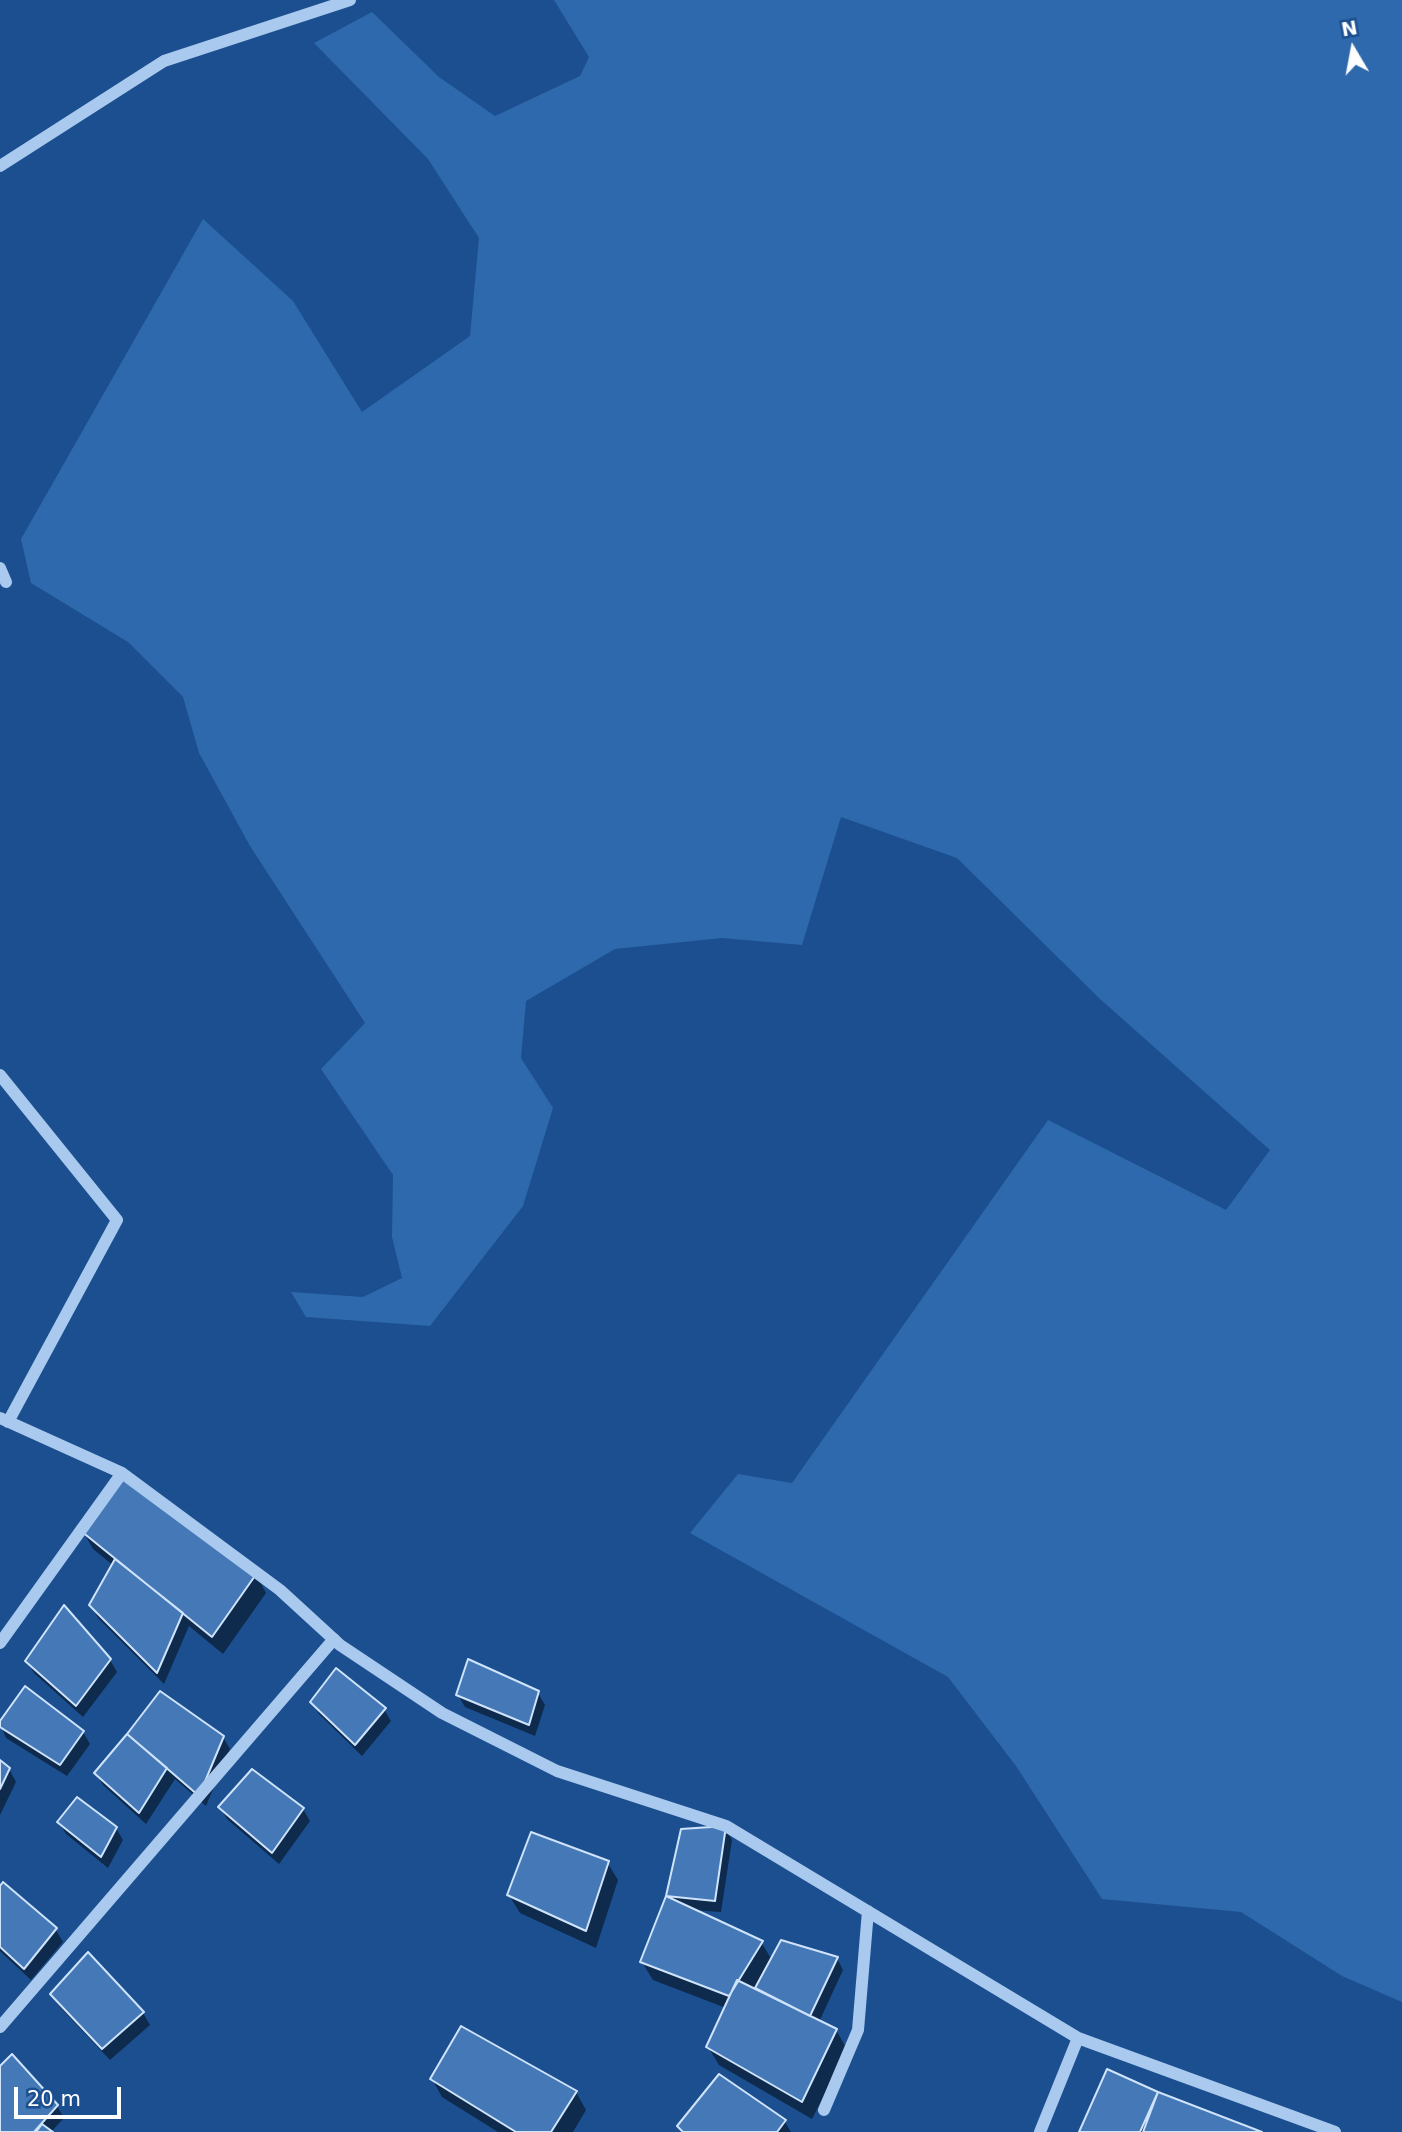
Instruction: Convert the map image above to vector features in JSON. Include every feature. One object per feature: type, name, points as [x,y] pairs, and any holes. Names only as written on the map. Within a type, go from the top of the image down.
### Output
[{"type":"street","points":[[0,166],[164,61],[350,0]]},
{"type":"street","points":[[0,568],[6,582]]},
{"type":"street","points":[[0,1075],[117,1220],[4,1420],[122,1473],[280,1590],[334,1639],[442,1713],[557,1771],[726,1826],[1078,2038],[1335,2132]]},
{"type":"street","points":[[0,1643],[122,1473]]},
{"type":"street","points":[[0,2027],[334,1639]]},
{"type":"street","points":[[824,2110],[858,2030],[868,1911]]},
{"type":"street","points":[[1040,2132],[1078,2038]]},
{"type":"shaded area","points":[[554,0],[1402,0],[1402,2002],[1342,1976],[1241,1912],[1102,1899],[1016,1766],[948,1677],[690,1533],[738,1474],[792,1483],[1048,1120],[1226,1210],[1270,1150],[1100,999],[957,858],[841,817],[802,945],[722,938],[615,949],[526,1001],[521,1058],[553,1108],[523,1206],[430,1326],[306,1317],[291,1292],[363,1297],[402,1278],[392,1237],[393,1175],[321,1069],[365,1023],[250,846],[199,753],[183,697],[128,642],[31,583],[21,539],[203,219],[293,301],[362,412],[470,336],[479,238],[428,159],[314,43],[372,12],[439,77],[495,116],[580,76],[589,57]]},
{"type":"building","points":[[122,1473],[257,1573],[212,1637],[81,1531]]},
{"type":"building","points":[[115,1559],[183,1613],[157,1673],[89,1605]]},
{"type":"building","points":[[64,1605],[111,1659],[76,1706],[25,1661]]},
{"type":"building","points":[[468,1659],[539,1691],[529,1725],[456,1695]]},
{"type":"building","points":[[336,1668],[386,1708],[355,1745],[310,1702]]},
{"type":"building","points":[[25,1686],[84,1731],[60,1765],[0,1727],[0,1721]]},
{"type":"building","points":[[160,1691],[224,1736],[199,1796],[127,1734]]},
{"type":"building","points":[[127,1734],[167,1768],[139,1813],[94,1773]]},
{"type":"building","points":[[0,1760],[10,1768],[0,1789]]},
{"type":"building","points":[[252,1769],[304,1808],[272,1853],[218,1807]]},
{"type":"building","points":[[77,1797],[117,1827],[101,1857],[57,1822]]},
{"type":"building","points":[[726,1826],[715,1901],[666,1896],[681,1829]]},
{"type":"building","points":[[531,1832],[609,1861],[586,1931],[507,1895]]},
{"type":"building","points":[[3,1882],[57,1928],[24,1969],[0,1947],[0,1886]]},
{"type":"building","points":[[666,1896],[763,1941],[729,1996],[640,1962]]},
{"type":"building","points":[[781,1940],[838,1957],[810,2016],[755,1988]]},
{"type":"building","points":[[88,1952],[144,2012],[102,2049],[50,1994]]},
{"type":"building","points":[[737,1980],[837,2029],[802,2102],[706,2047]]},
{"type":"building","points":[[461,2026],[577,2091],[551,2132],[516,2132],[430,2079]]},
{"type":"building","points":[[12,2054],[58,2105],[34,2132],[0,2132],[0,2066]]},
{"type":"building","points":[[1107,2069],[1158,2092],[1140,2132],[1079,2132]]},
{"type":"building","points":[[719,2074],[786,2120],[777,2132],[683,2132],[677,2126]]},
{"type":"building","points":[[1158,2092],[1262,2132],[1143,2132]]},
{"type":"building","points":[[42,2124],[53,2132],[36,2132]]}]
